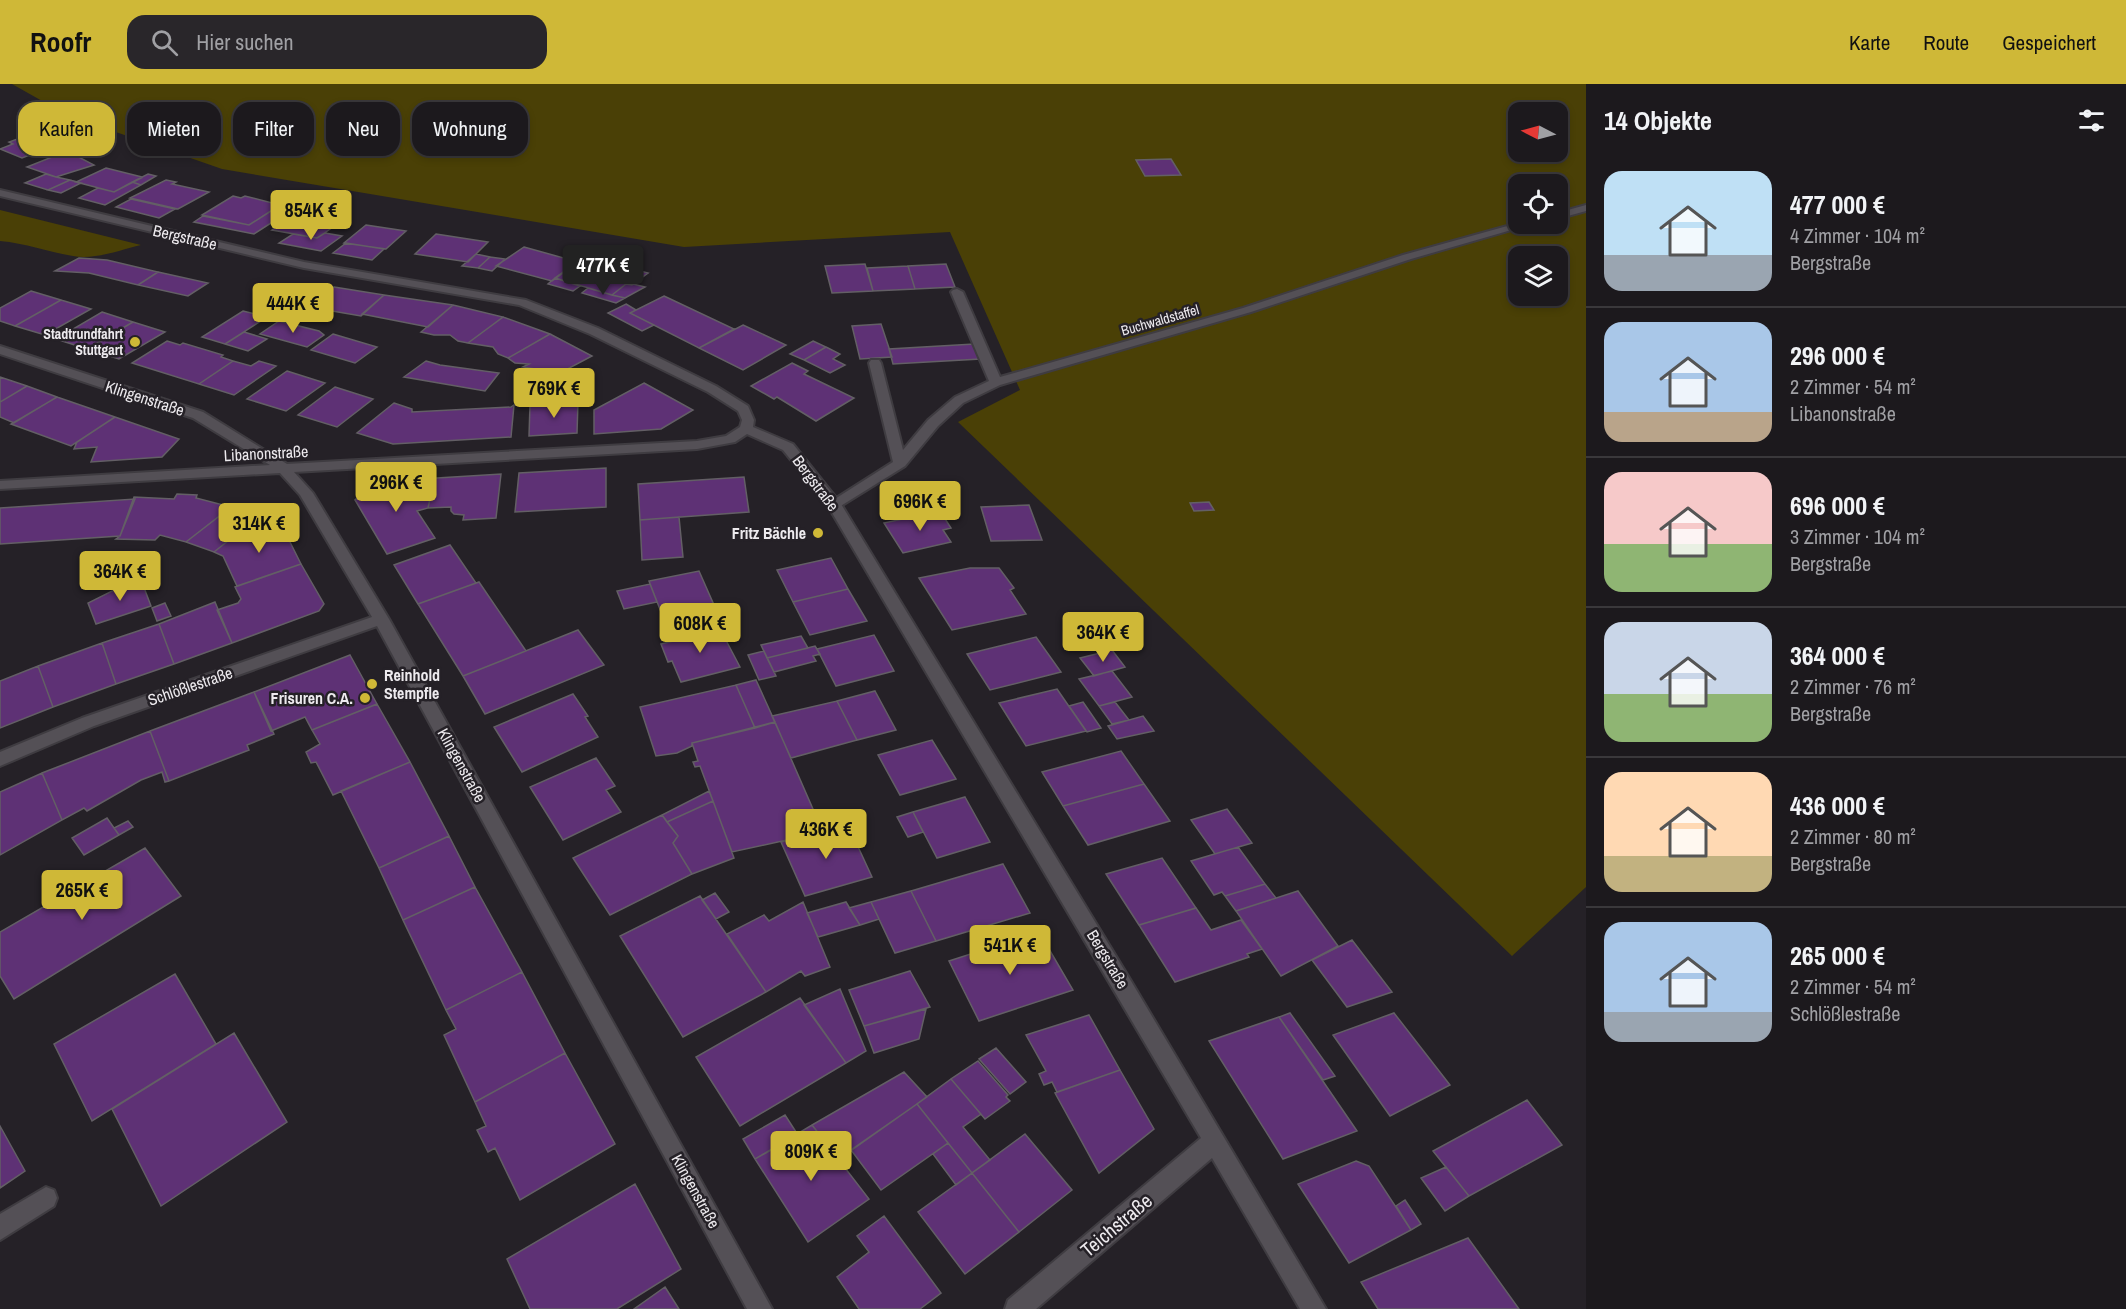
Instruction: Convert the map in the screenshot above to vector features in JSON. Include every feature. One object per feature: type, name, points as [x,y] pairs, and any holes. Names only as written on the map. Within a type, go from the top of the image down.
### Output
[{"type":"street","name":"Bergstraße","points":[[0,193],[304,265],[522,302],[594,331],[712,390],[743,410],[748,420],[746,429],[788,447],[834,504],[1118,976],[1314,1309]]},
{"type":"street","points":[[1568,213],[1586,208]]},
{"type":"street","name":"Buchwaldstaffel","points":[[834,504],[900,463],[933,423],[959,400],[996,382],[1247,310],[1407,257],[1508,229]]},
{"type":"street","points":[[957,292],[996,382]]},
{"type":"street","name":"Klingenstraße","points":[[0,350],[198,415],[283,468],[306,493],[381,619],[760,1309]]},
{"type":"street","points":[[875,363],[900,463]]},
{"type":"street","name":"Libanonstraße","points":[[0,485],[697,445],[730,439],[746,429]]},
{"type":"street","name":"Schlößlestraße","points":[[0,759],[88,722],[381,619]]},
{"type":"street","name":"Teichstraße","points":[[1017,1309],[1215,1141]]},
{"type":"street","points":[[0,1228],[46,1198]]},
{"type":"shaded area","points":[[12,84],[1586,84],[1586,887],[1512,956],[958,422],[1020,390],[950,232],[684,247],[222,169],[185,156],[221,156],[221,102],[127,102],[127,136],[115,132],[115,102],[44,102]]},
{"type":"shaded area","points":[[0,210],[141,245],[107,254],[81,257],[0,241]]},
{"type":"building","points":[[18,139],[18,156],[27,156],[22,158],[0,149],[13,144],[9,142]]},
{"type":"building","points":[[54,156],[77,156],[94,165],[56,177],[27,167]]},
{"type":"building","points":[[1171,159],[1181,175],[1145,176],[1136,160]]},
{"type":"building","points":[[106,168],[143,177],[114,192],[76,182]]},
{"type":"building","points":[[46,174],[70,180],[48,190],[25,183]]},
{"type":"building","points":[[148,174],[156,176],[141,185],[132,182]]},
{"type":"building","points":[[70,180],[81,183],[61,193],[48,190]]},
{"type":"building","points":[[166,180],[176,182],[172,184],[209,192],[178,209],[130,198]]},
{"type":"building","points":[[132,182],[141,185],[105,205],[79,198],[98,188],[114,192]]},
{"type":"building","points":[[233,196],[241,198],[245,196],[280,205],[249,225],[202,215]]},
{"type":"building","points":[[131,199],[175,209],[159,218],[116,207]]},
{"type":"building","points":[[271,211],[285,214],[254,234],[194,222],[203,216],[249,225]]},
{"type":"building","points":[[298,212],[342,221],[317,238],[272,230]]},
{"type":"building","points":[[366,225],[406,231],[386,249],[344,243]]},
{"type":"building","points":[[325,233],[342,236],[321,251],[279,243],[293,234],[317,238]]},
{"type":"building","points":[[436,234],[488,242],[468,262],[415,254]]},
{"type":"building","points":[[346,243],[384,249],[372,260],[333,253]]},
{"type":"building","points":[[524,247],[578,262],[552,281],[496,266]]},
{"type":"building","points":[[476,254],[490,257],[478,268],[462,266]]},
{"type":"building","points":[[585,256],[648,273],[632,285],[626,284],[612,295],[555,278]]},
{"type":"building","points":[[490,257],[505,259],[492,271],[478,268]]},
{"type":"building","points":[[79,258],[107,260],[158,272],[138,285],[89,273],[55,271]]},
{"type":"building","points":[[865,264],[873,291],[832,293],[825,266]]},
{"type":"building","points":[[946,264],[955,287],[915,289],[908,266]]},
{"type":"building","points":[[908,266],[915,289],[873,291],[867,268]]},
{"type":"building","points":[[158,272],[208,283],[188,296],[138,285]]},
{"type":"building","points":[[555,278],[580,286],[573,291],[548,284]]},
{"type":"building","points":[[626,284],[645,287],[625,298],[612,295]]},
{"type":"building","points":[[334,287],[384,295],[361,316],[309,307]]},
{"type":"building","points":[[588,288],[625,298],[616,303],[582,293]]},
{"type":"building","points":[[31,291],[61,300],[15,326],[0,321],[0,308]]},
{"type":"building","points":[[384,295],[453,305],[428,327],[362,314]]},
{"type":"building","points":[[664,296],[734,329],[699,348],[630,313]]},
{"type":"building","points":[[61,300],[91,309],[45,335],[15,326]]},
{"type":"building","points":[[626,304],[636,310],[630,313],[654,325],[642,331],[608,313]]},
{"type":"building","points":[[453,305],[503,317],[468,343],[458,341],[450,335],[421,332]]},
{"type":"building","points":[[286,306],[302,311],[285,322],[268,318]]},
{"type":"building","points":[[243,311],[267,317],[225,344],[202,337]]},
{"type":"building","points":[[102,312],[133,322],[87,349],[56,339]]},
{"type":"building","points":[[503,317],[550,334],[508,358],[498,354],[493,347],[468,343]]},
{"type":"building","points":[[279,321],[319,331],[324,335],[307,347],[260,334]]},
{"type":"building","points":[[133,322],[165,332],[119,359],[87,349]]},
{"type":"building","points":[[881,324],[892,357],[860,359],[852,326]]},
{"type":"building","points":[[743,325],[786,345],[743,370],[699,348]]},
{"type":"building","points":[[244,332],[267,339],[248,351],[225,344]]},
{"type":"building","points":[[333,334],[377,347],[355,363],[311,350]]},
{"type":"building","points":[[550,334],[592,356],[560,373],[523,367],[529,364],[515,363],[508,358]]},
{"type":"building","points":[[167,341],[180,345],[183,343],[223,355],[221,357],[233,361],[199,384],[132,363]]},
{"type":"building","points":[[813,341],[826,347],[804,360],[790,354]]},
{"type":"building","points":[[974,344],[980,359],[893,364],[889,349]]},
{"type":"building","points":[[826,347],[840,354],[833,359],[845,365],[830,373],[804,360]]},
{"type":"building","points":[[233,361],[251,366],[259,361],[276,366],[234,395],[199,384]]},
{"type":"building","points":[[426,361],[499,373],[485,391],[404,377]]},
{"type":"building","points":[[792,363],[808,371],[804,374],[854,398],[816,421],[777,397],[774,399],[751,386]]},
{"type":"building","points":[[287,371],[325,383],[286,411],[247,399]]},
{"type":"building","points":[[0,377],[27,386],[0,402]]},
{"type":"building","points":[[644,383],[693,410],[661,429],[594,434],[594,410]]},
{"type":"building","points":[[27,386],[57,397],[14,423],[0,417],[0,402]]},
{"type":"building","points":[[335,387],[373,399],[337,427],[298,415]]},
{"type":"building","points":[[57,397],[115,417],[71,446],[11,424]]},
{"type":"building","points":[[578,402],[577,433],[529,436],[530,405]]},
{"type":"building","points":[[394,403],[412,409],[412,412],[514,405],[511,437],[393,444],[357,433]]},
{"type":"building","points":[[115,417],[179,439],[162,457],[91,462],[97,447],[74,449],[77,442]]},
{"type":"building","points":[[606,468],[606,507],[515,512],[519,473]]},
{"type":"building","points":[[501,474],[496,518],[463,520],[464,515],[454,514],[451,507],[428,508],[431,494],[418,494],[421,479]]},
{"type":"building","points":[[744,477],[749,512],[640,520],[638,484]]},
{"type":"building","points":[[421,479],[418,494],[431,494],[428,508],[417,511],[435,538],[387,554],[355,500],[377,481]]},
{"type":"building","points":[[177,494],[197,495],[196,498],[231,507],[186,542],[160,535],[155,540],[116,539],[120,536],[134,497],[174,499]]},
{"type":"building","points":[[135,499],[120,536],[0,544],[0,508]]},
{"type":"building","points":[[1209,502],[1214,510],[1194,511],[1190,503]]},
{"type":"building","points":[[1029,505],[1042,540],[991,541],[981,507]]},
{"type":"building","points":[[231,507],[270,521],[249,537],[238,533],[214,552],[186,542]]},
{"type":"building","points":[[940,511],[951,528],[943,530],[951,542],[903,553],[884,523]]},
{"type":"building","points":[[679,517],[683,557],[642,560],[640,520]]},
{"type":"building","points":[[270,521],[283,528],[301,564],[237,586],[223,556],[214,552],[238,533],[249,537]]},
{"type":"building","points":[[450,545],[476,583],[418,604],[394,565]]},
{"type":"building","points":[[831,558],[848,589],[793,602],[777,570]]},
{"type":"building","points":[[301,564],[324,604],[319,611],[232,643],[217,610],[238,603],[241,599],[235,587]]},
{"type":"building","points":[[970,568],[999,568],[1014,588],[1010,590],[1026,614],[952,630],[919,578]]},
{"type":"building","points":[[699,571],[714,605],[695,609],[694,605],[661,612],[649,581]]},
{"type":"building","points":[[140,577],[151,606],[96,624],[88,603]]},
{"type":"building","points":[[479,582],[526,651],[463,676],[418,604]]},
{"type":"building","points":[[650,584],[657,602],[624,609],[617,591]]},
{"type":"building","points":[[848,589],[867,621],[810,635],[793,602]]},
{"type":"building","points":[[215,602],[232,643],[174,664],[159,624]]},
{"type":"building","points":[[165,603],[171,616],[157,621],[152,608]]},
{"type":"building","points":[[159,624],[174,664],[116,684],[102,643]]},
{"type":"building","points":[[719,627],[740,667],[681,682],[672,661],[668,662],[661,644],[678,640],[676,634]]},
{"type":"building","points":[[578,630],[604,665],[485,714],[463,676]]},
{"type":"building","points":[[874,635],[894,671],[836,686],[817,649]]},
{"type":"building","points":[[801,636],[808,648],[767,658],[761,645]]},
{"type":"building","points":[[1036,637],[1061,672],[990,690],[967,654]]},
{"type":"building","points":[[102,643],[116,684],[53,707],[38,666]]},
{"type":"building","points":[[815,646],[820,654],[813,656],[816,661],[774,672],[767,658]]},
{"type":"building","points":[[1112,650],[1125,667],[1094,676],[1080,658]]},
{"type":"building","points":[[764,651],[776,676],[759,680],[748,655]]},
{"type":"building","points":[[350,655],[377,704],[312,730],[305,717],[271,731],[254,692]]},
{"type":"building","points":[[38,666],[53,707],[0,728],[0,681]]},
{"type":"building","points":[[1112,671],[1132,697],[1099,706],[1079,679]]},
{"type":"building","points":[[756,680],[775,722],[755,728],[736,685]]},
{"type":"building","points":[[736,685],[755,728],[692,743],[692,746],[677,753],[656,756],[640,707]]},
{"type":"building","points":[[1057,689],[1086,731],[1026,746],[999,703]]},
{"type":"building","points":[[875,691],[896,730],[857,740],[837,701]]},
{"type":"building","points":[[254,692],[274,734],[247,745],[249,750],[169,781],[150,731]]},
{"type":"building","points":[[573,694],[588,716],[585,717],[598,737],[522,772],[494,727]]},
{"type":"building","points":[[837,701],[857,740],[791,758],[772,716]]},
{"type":"building","points":[[1083,702],[1101,728],[1087,732],[1069,706]]},
{"type":"building","points":[[1115,702],[1129,720],[1112,724],[1099,706]]},
{"type":"building","points":[[377,704],[410,762],[333,795],[316,762],[311,763],[306,752],[320,744],[312,730]]},
{"type":"building","points":[[1143,716],[1154,731],[1117,739],[1108,726]]},
{"type":"building","points":[[775,722],[823,832],[732,852],[700,766],[695,767],[693,762],[698,761],[692,743]]},
{"type":"building","points":[[150,731],[169,781],[165,782],[162,772],[141,780],[87,811],[84,808],[62,820],[42,773]]},
{"type":"building","points":[[932,740],[956,779],[900,795],[878,755]]},
{"type":"building","points":[[1121,751],[1144,784],[1063,806],[1042,772]]},
{"type":"building","points":[[596,758],[615,786],[606,790],[621,812],[563,840],[530,787]]},
{"type":"building","points":[[410,762],[449,836],[379,868],[341,791]]},
{"type":"building","points":[[42,773],[62,820],[0,855],[0,792]]},
{"type":"building","points":[[1144,784],[1170,821],[1088,845],[1063,806]]},
{"type":"building","points":[[709,791],[713,801],[667,822],[662,815]]},
{"type":"building","points":[[965,797],[990,842],[937,858],[913,812]]},
{"type":"building","points":[[713,801],[734,858],[692,874],[673,843],[678,836],[667,822]]},
{"type":"building","points":[[1227,809],[1252,843],[1215,854],[1191,820]]},
{"type":"building","points":[[913,812],[923,832],[908,837],[897,817]]},
{"type":"building","points":[[662,815],[678,836],[673,843],[692,874],[610,915],[573,858]]},
{"type":"building","points":[[107,818],[119,835],[84,855],[72,838]]},
{"type":"building","points":[[128,821],[133,827],[119,835],[114,828]]},
{"type":"building","points":[[848,825],[872,877],[805,896],[781,842]]},
{"type":"building","points":[[449,836],[475,887],[403,920],[379,868]]},
{"type":"building","points":[[1238,847],[1265,884],[1225,896],[1222,892],[1214,895],[1191,861]]},
{"type":"building","points":[[145,848],[181,896],[14,999],[0,976],[0,932]]},
{"type":"building","points":[[1162,858],[1196,908],[1139,925],[1106,874]]},
{"type":"building","points":[[1003,864],[1030,913],[936,941],[911,891]]},
{"type":"building","points":[[1265,884],[1276,898],[1236,911],[1225,896]]},
{"type":"building","points":[[475,887],[522,972],[446,1010],[403,920]]},
{"type":"building","points":[[911,891],[936,941],[895,953],[871,902]]},
{"type":"building","points":[[1298,891],[1338,946],[1281,976],[1236,911]]},
{"type":"building","points":[[715,893],[729,912],[716,919],[702,900]]},
{"type":"building","points":[[700,896],[766,992],[683,1037],[620,936]]},
{"type":"building","points":[[803,902],[830,967],[805,976],[801,971],[766,992],[727,934],[764,915],[769,921]]},
{"type":"building","points":[[846,902],[860,925],[818,937],[807,913]]},
{"type":"building","points":[[871,902],[879,919],[860,925],[849,908]]},
{"type":"building","points":[[1196,908],[1211,930],[1241,920],[1262,949],[1247,954],[1249,957],[1175,982],[1139,925]]},
{"type":"building","points":[[1039,932],[1073,990],[979,1021],[949,961]]},
{"type":"building","points":[[1352,940],[1392,992],[1347,1007],[1312,960]]},
{"type":"building","points":[[910,971],[930,1007],[864,1026],[849,990]]},
{"type":"building","points":[[522,972],[565,1053],[475,1102],[444,1035],[456,1029],[446,1010]]},
{"type":"building","points":[[175,974],[216,1044],[92,1121],[54,1044]]},
{"type":"building","points":[[840,989],[866,1051],[846,1063],[804,1005]]},
{"type":"building","points":[[800,998],[846,1063],[740,1126],[696,1057]]},
{"type":"building","points":[[926,1009],[919,1039],[874,1053],[864,1026]]},
{"type":"building","points":[[1290,1013],[1335,1076],[1323,1080],[1279,1017]]},
{"type":"building","points":[[1394,1013],[1450,1085],[1390,1116],[1333,1035]]},
{"type":"building","points":[[1089,1015],[1120,1070],[1057,1092],[1052,1082],[1044,1085],[1039,1074],[1046,1071],[1026,1035]]},
{"type":"building","points":[[1279,1017],[1357,1131],[1283,1159],[1209,1041]]},
{"type":"building","points":[[234,1033],[287,1122],[161,1206],[112,1109]]},
{"type":"building","points":[[996,1048],[1026,1082],[1010,1094],[979,1059]]},
{"type":"building","points":[[565,1053],[615,1144],[520,1200],[495,1148],[488,1152],[477,1130],[486,1126],[475,1102]]},
{"type":"building","points":[[978,1061],[1008,1095],[1006,1097],[1010,1101],[985,1119],[951,1079]]},
{"type":"building","points":[[1120,1070],[1154,1129],[1099,1173],[1055,1093]]},
{"type":"building","points":[[904,1072],[927,1097],[839,1159],[812,1125]]},
{"type":"building","points":[[951,1079],[981,1114],[963,1127],[990,1160],[972,1173],[917,1104]]},
{"type":"building","points":[[1527,1100],[1562,1145],[1469,1196],[1433,1151]]},
{"type":"building","points":[[917,1104],[948,1143],[881,1190],[851,1150]]},
{"type":"building","points":[[785,1115],[798,1135],[755,1159],[743,1139]]},
{"type":"building","points":[[812,1125],[869,1199],[808,1242],[755,1159]]},
{"type":"building","points":[[0,1126],[25,1171],[0,1188]]},
{"type":"building","points":[[1025,1134],[1072,1190],[1019,1232],[972,1173]]},
{"type":"building","points":[[948,1143],[972,1173],[956,1185],[933,1154]]},
{"type":"building","points":[[1356,1161],[1369,1166],[1411,1230],[1349,1263],[1298,1184]]},
{"type":"building","points":[[1446,1167],[1469,1196],[1445,1211],[1421,1178]]},
{"type":"building","points":[[972,1173],[1019,1232],[965,1274],[918,1212]]},
{"type":"building","points":[[635,1184],[681,1269],[617,1309],[530,1309],[507,1259]]},
{"type":"building","points":[[1405,1200],[1421,1224],[1411,1230],[1396,1206]]},
{"type":"building","points":[[884,1216],[941,1293],[920,1309],[859,1309],[837,1277],[869,1252],[857,1236]]},
{"type":"building","points":[[1468,1238],[1519,1309],[1378,1309],[1361,1282]]},
{"type":"building","points":[[665,1287],[679,1309],[634,1309]]},
{"type":"place","name":"Stadtrundfahrt Stuttgart","points":[[135,342]]},
{"type":"place","name":"Fritz Bächle","points":[[818,533]]},
{"type":"place","name":"Reinhold Stempfle","points":[[372,684]]},
{"type":"place","name":"Frisuren C.A.","points":[[365,698]]}]
